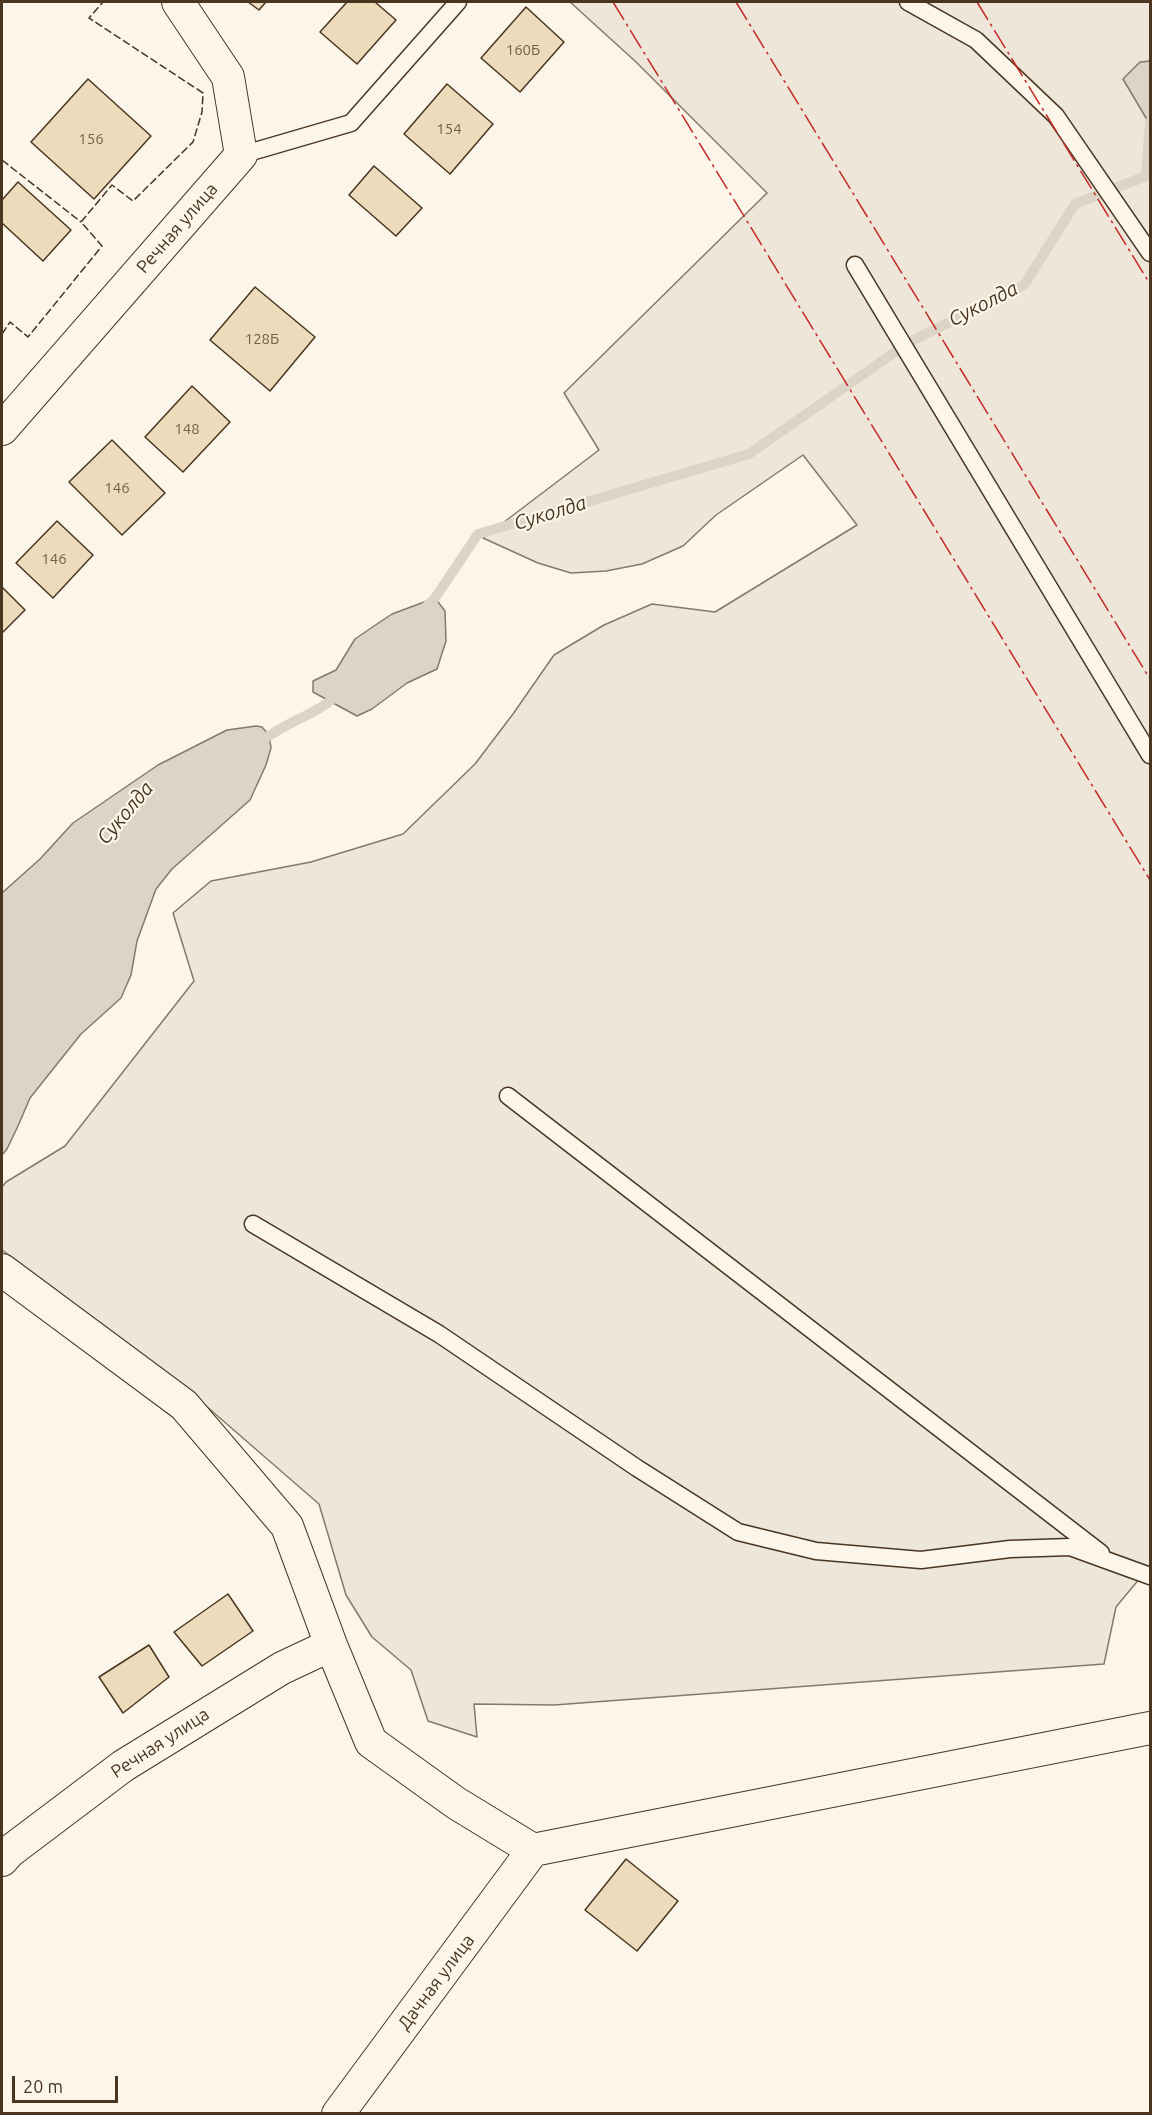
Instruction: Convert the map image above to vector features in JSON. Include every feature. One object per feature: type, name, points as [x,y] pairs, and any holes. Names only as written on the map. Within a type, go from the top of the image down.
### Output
[{"type":"street","points":[[178,2],[228,77],[241,155]]},
{"type":"street","name":"Речная улица","points":[[2,429],[241,155]]},
{"type":"street","points":[[2,1270],[184,1405],[287,1526],[331,1645],[371,1742],[456,1803],[533,1850],[1150,1728]]},
{"type":"street","name":"Речная улица","points":[[2,1860],[9,1852],[123,1766],[272,1674],[331,1645]]},
{"type":"street","name":"Дачная улица","points":[[338,2114],[533,1850]]},
{"type":"lane","points":[[241,155],[351,123],[458,2]]},
{"type":"lane","points":[[908,2],[976,40],[1056,116],[1150,253]]},
{"type":"lane","points":[[855,266],[1150,755]]},
{"type":"lane","points":[[508,1096],[1116,1565]]},
{"type":"lane","points":[[253,1224],[439,1334],[637,1468],[738,1532],[816,1551],[921,1560],[1010,1549],[1070,1547],[1150,1576]]},
{"type":"shaded area","points":[[570,2],[1150,2],[1150,1566],[1116,1607],[1104,1664],[554,1705],[474,1704],[477,1737],[428,1721],[411,1670],[372,1637],[346,1595],[319,1504],[198,1399],[2,1250],[2,1187],[6,1182],[65,1146],[194,981],[173,913],[211,881],[311,862],[403,834],[475,764],[554,655],[604,625],[652,604],[715,612],[857,525],[803,455],[716,515],[683,546],[642,564],[606,571],[571,573],[538,563],[483,538],[599,450],[564,393],[767,193],[635,61]]},
{"type":"water","points":[[1150,61],[1149,123],[1123,79],[1140,62]]},
{"type":"water","points":[[435,598],[445,611],[446,641],[437,669],[407,683],[372,709],[357,716],[313,692],[313,681],[336,670],[355,639],[392,614]]},
{"type":"water","points":[[262,727],[269,735],[271,748],[250,800],[172,869],[156,889],[137,941],[131,975],[121,998],[81,1034],[30,1098],[7,1149],[2,1155],[2,893],[40,859],[73,823],[158,765],[227,730]]},
{"type":"building","points":[[248,2],[266,2],[259,10]]},
{"type":"building","points":[[347,2],[375,2],[396,20],[357,64],[320,32]]},
{"type":"building","points":[[526,7],[564,42],[520,92],[481,58]]},
{"type":"building","points":[[88,79],[151,136],[94,199],[31,142]]},
{"type":"building","points":[[447,84],[493,124],[450,174],[404,134]]},
{"type":"building","points":[[374,166],[422,208],[396,236],[349,195]]},
{"type":"building","points":[[18,182],[71,230],[43,261],[2,223],[2,200]]},
{"type":"building","points":[[255,287],[315,337],[270,391],[210,340]]},
{"type":"building","points":[[192,386],[230,422],[183,472],[145,437]]},
{"type":"building","points":[[112,440],[165,493],[122,535],[69,482]]},
{"type":"building","points":[[57,521],[93,555],[53,598],[16,563]]},
{"type":"building","points":[[2,587],[25,610],[2,633]]},
{"type":"building","points":[[228,1594],[253,1631],[202,1666],[174,1632]]},
{"type":"building","points":[[149,1645],[169,1677],[123,1713],[99,1677]]},
{"type":"building","points":[[626,1859],[678,1901],[637,1951],[585,1910]]},
{"type":"waterway","name":"Суколда","points":[[425,608],[435,598],[478,534],[749,454],[908,343],[1024,285],[1075,204],[1146,176],[1150,122]]},
{"type":"waterway","name":"Суколда","points":[[259,743],[279,729],[322,706],[342,691]]},
{"type":"fence","points":[[2,334],[10,322],[28,337],[102,246],[81,222],[112,185],[133,201],[193,142],[202,112],[203,93],[89,18],[103,2]]},
{"type":"fence","points":[[2,160],[81,222]]},
{"type":"power","points":[[613,2],[1150,880]]},
{"type":"power","points":[[736,2],[1150,679]]},
{"type":"power","points":[[977,2],[1150,284]]}]
